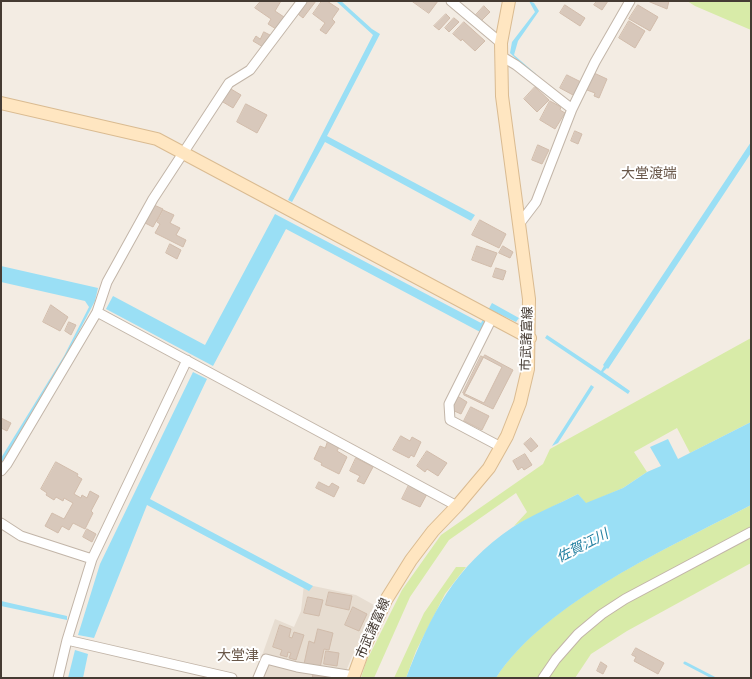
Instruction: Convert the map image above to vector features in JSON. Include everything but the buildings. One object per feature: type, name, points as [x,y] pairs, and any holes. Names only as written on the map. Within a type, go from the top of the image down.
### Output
[{"type":"main road","name":"市武諸富線","points":[[354,677],[364,648],[386,600],[411,560],[428,537],[489,468],[501,447],[507,436],[520,402],[528,369],[530,338],[529,299],[520,222],[502,96],[501,43],[508,1]]},
{"type":"main road","points":[[1,103],[156,139],[530,338]]},
{"type":"street","points":[[1,471],[8,464],[97,312],[107,282],[153,199],[184,154],[229,83],[250,70],[302,1]]},
{"type":"street","points":[[452,1],[501,43]]},
{"type":"street","points":[[520,222],[536,202],[572,109],[630,1]]},
{"type":"street","points":[[502,56],[516,65],[572,109]]},
{"type":"street","points":[[97,312],[457,506]]},
{"type":"street","points":[[487,316],[449,404],[450,420],[501,447]]},
{"type":"street","points":[[58,678],[67,640],[92,559],[187,360]]},
{"type":"street","points":[[1,523],[21,536],[92,559]]},
{"type":"street","points":[[543,678],[556,659],[578,634],[608,610],[625,599],[751,532]]},
{"type":"street","points":[[67,640],[232,678]]},
{"type":"street","points":[[258,678],[266,659],[297,667],[354,677]]},
{"type":"shaded area","points":[[304,584],[356,595],[374,605],[343,678],[254,678],[275,619],[294,627],[301,611]]},
{"type":"green space","points":[[687,1],[751,1],[751,30],[695,6]]},
{"type":"green space","points":[[751,338],[751,422],[690,453],[677,428],[634,452],[647,472],[623,488],[586,504],[578,494],[514,526],[527,512],[516,493],[449,540],[410,597],[374,678],[361,678],[366,662],[402,590],[441,535],[543,464],[550,449]]},
{"type":"green space","points":[[751,505],[751,563],[627,631],[591,654],[575,678],[496,678],[518,650],[545,624],[577,600],[648,558]]},
{"type":"green space","points":[[456,567],[466,567],[445,594],[416,651],[406,678],[394,678],[424,613]]},
{"type":"water","points":[[341,1],[372,29],[380,34],[327,136],[475,215],[471,221],[325,142],[292,202],[288,200],[373,35],[337,2]]},
{"type":"water","points":[[529,1],[534,3],[539,11],[518,41],[514,55],[536,74],[534,76],[510,53],[512,42],[535,12]]},
{"type":"water","points":[[751,142],[751,153],[608,369],[607,368],[603,372],[630,391],[628,394],[545,338],[547,335],[601,371],[604,366],[603,365]]},
{"type":"water","points":[[275,214],[481,323],[492,303],[519,318],[516,322],[493,311],[482,333],[286,229],[213,366],[106,309],[113,296],[205,345]]},
{"type":"water","points":[[1,266],[98,288],[95,301],[66,356],[9,453],[1,463],[1,458],[64,356],[89,307],[85,301],[1,282]]},
{"type":"water","points":[[193,372],[207,379],[150,499],[313,586],[309,591],[147,505],[94,638],[78,635],[100,564]]},
{"type":"water","points":[[591,385],[594,387],[558,443],[552,446]]},
{"type":"water","name":"佐賀江川","points":[[751,422],[751,505],[648,558],[612,578],[578,600],[546,624],[518,650],[496,678],[406,678],[425,633],[447,594],[460,575],[492,542],[521,522],[578,494],[586,503],[623,488],[647,472],[661,466],[650,447],[668,439],[678,459]]},
{"type":"water","points":[[1,601],[67,616],[67,620],[1,606]]},
{"type":"water","points":[[75,650],[88,654],[83,678],[68,678]]},
{"type":"waterway","points":[[685,663],[714,678]]},
{"type":"district","name":"大堂渡端","points":[[649,175]]},
{"type":"district","name":"大堂津","points":[[238,657]]}]
